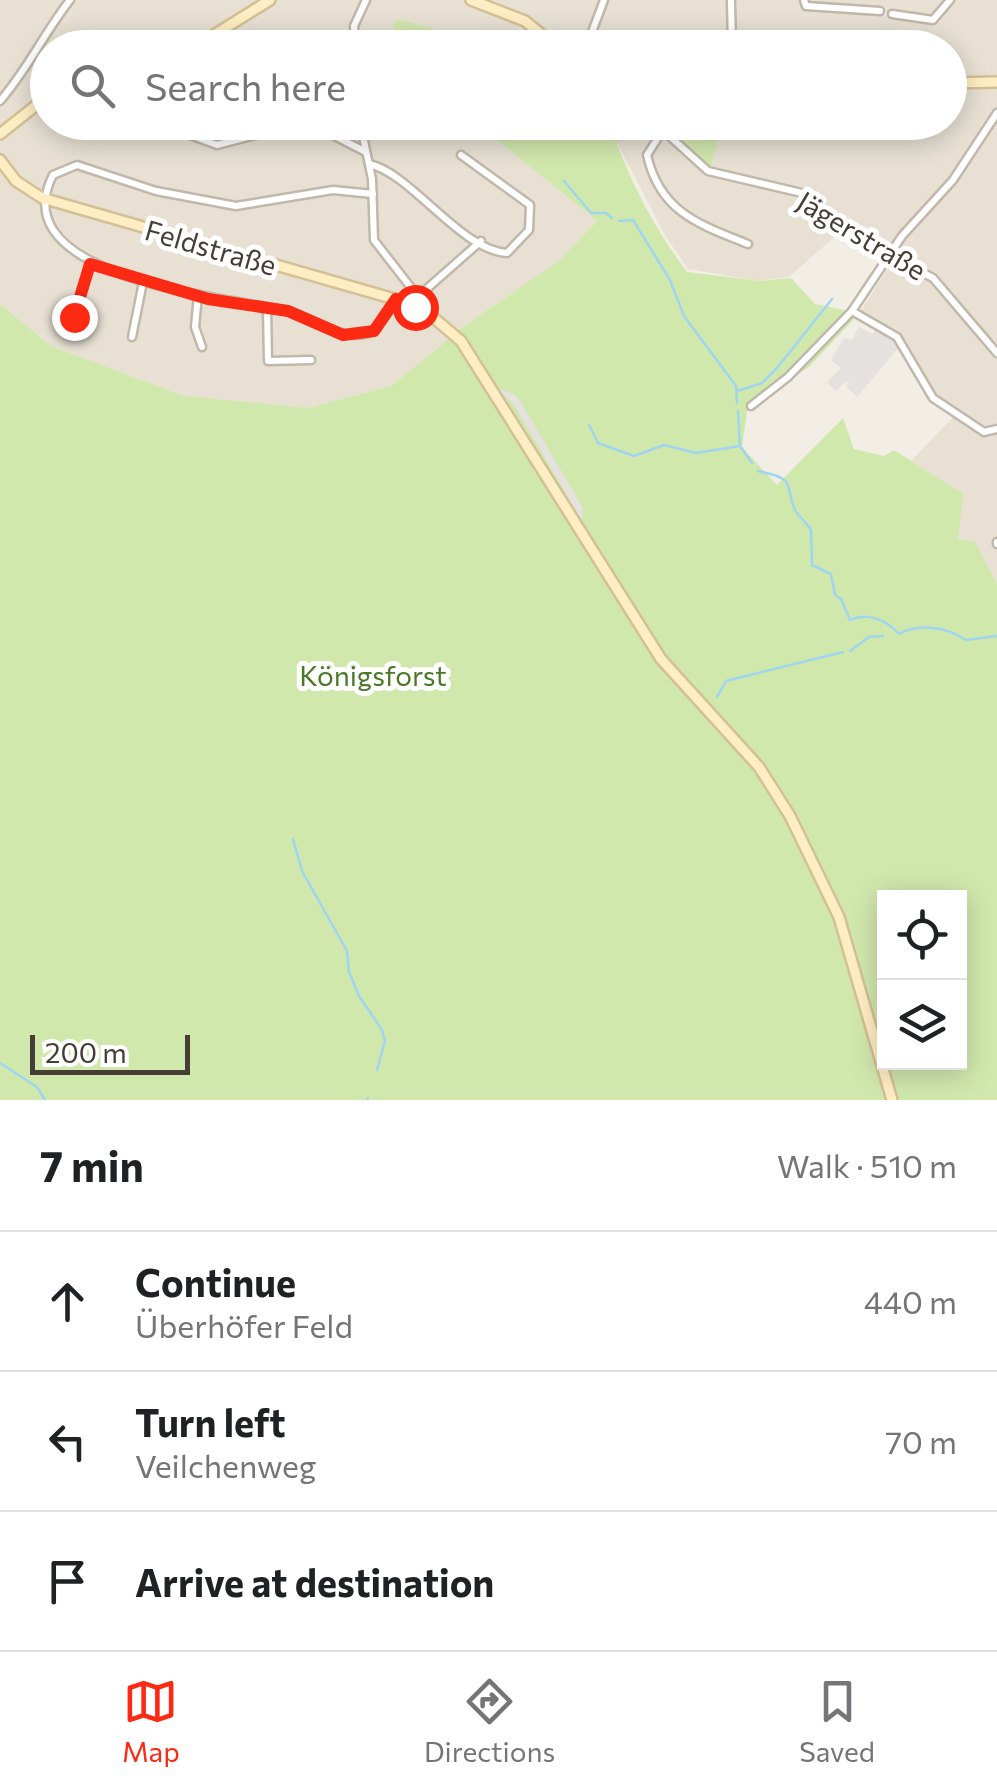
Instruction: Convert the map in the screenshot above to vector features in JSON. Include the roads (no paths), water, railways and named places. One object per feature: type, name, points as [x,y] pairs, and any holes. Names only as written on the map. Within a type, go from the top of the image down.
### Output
[{"type":"main road","points":[[222,30],[270,0]]},
{"type":"main road","points":[[470,0],[527,22],[537,30]]},
{"type":"main road","points":[[967,82],[997,82]]},
{"type":"main road","points":[[0,134],[30,110]]},
{"type":"main road","name":"Feldstraße","points":[[0,160],[21,186],[42,198],[415,307],[434,318],[478,362],[572,523],[667,668],[759,768],[790,816],[839,917],[892,1100]]},
{"type":"street","points":[[45,30],[70,0]]},
{"type":"street","points":[[354,30],[366,0]]},
{"type":"street","points":[[593,30],[604,0]]},
{"type":"street","points":[[731,0],[732,30]]},
{"type":"street","points":[[804,0],[806,6],[834,11],[880,11]]},
{"type":"street","points":[[892,14],[933,20],[950,0]]},
{"type":"street","points":[[0,101],[30,64]]},
{"type":"street","points":[[751,406],[788,377],[852,311],[889,255],[953,180],[997,113]]},
{"type":"street","points":[[204,140],[217,145],[236,140]]},
{"type":"street","points":[[346,140],[366,152]]},
{"type":"street","points":[[364,140],[373,194],[375,243],[412,289],[422,293]]},
{"type":"street","points":[[657,140],[647,155],[662,198],[698,224],[748,244]]},
{"type":"street","name":"Jägerstraße","points":[[674,140],[708,171],[802,193],[889,255],[933,278],[997,353]]},
{"type":"street","points":[[369,164],[482,241],[506,253],[529,230],[532,211],[527,200],[461,155]]},
{"type":"street","points":[[373,194],[333,190],[236,206],[156,191],[77,165],[53,176],[42,198],[42,212],[58,245],[90,264],[198,296],[267,308],[356,336],[379,326],[412,289]]},
{"type":"street","points":[[415,307],[422,293],[482,241]]},
{"type":"street","points":[[74,317],[90,264]]},
{"type":"street","points":[[132,337],[143,282]]},
{"type":"street","points":[[198,296],[195,328],[202,347]]},
{"type":"street","points":[[267,308],[268,360],[311,360]]},
{"type":"street","points":[[852,311],[897,338],[939,404],[984,432],[997,429]]},
{"type":"waterway","points":[[564,181],[591,213],[606,213],[612,218]]},
{"type":"waterway","points":[[619,221],[633,220],[670,280],[684,316],[736,386],[737,403]]},
{"type":"waterway","points":[[737,391],[762,383],[832,299]]},
{"type":"waterway","points":[[738,411],[740,446],[752,463]]},
{"type":"waterway","points":[[589,425],[598,443],[634,456],[664,445],[696,453],[740,446]]},
{"type":"waterway","points":[[758,471],[787,483],[795,510],[811,530],[812,565],[831,574],[835,595],[841,599],[850,620],[878,619],[899,634],[925,627],[951,632],[966,640],[997,636]]},
{"type":"waterway","points":[[850,651],[869,637],[883,636]]},
{"type":"waterway","points":[[717,697],[726,681],[843,652]]},
{"type":"waterway","points":[[293,839],[302,871],[347,951],[349,972],[359,996],[382,1030],[385,1041],[377,1070]]},
{"type":"waterway","points":[[0,1063],[37,1087],[45,1100]]},
{"type":"park label","name":"Königsforst","points":[[373,675]]}]
